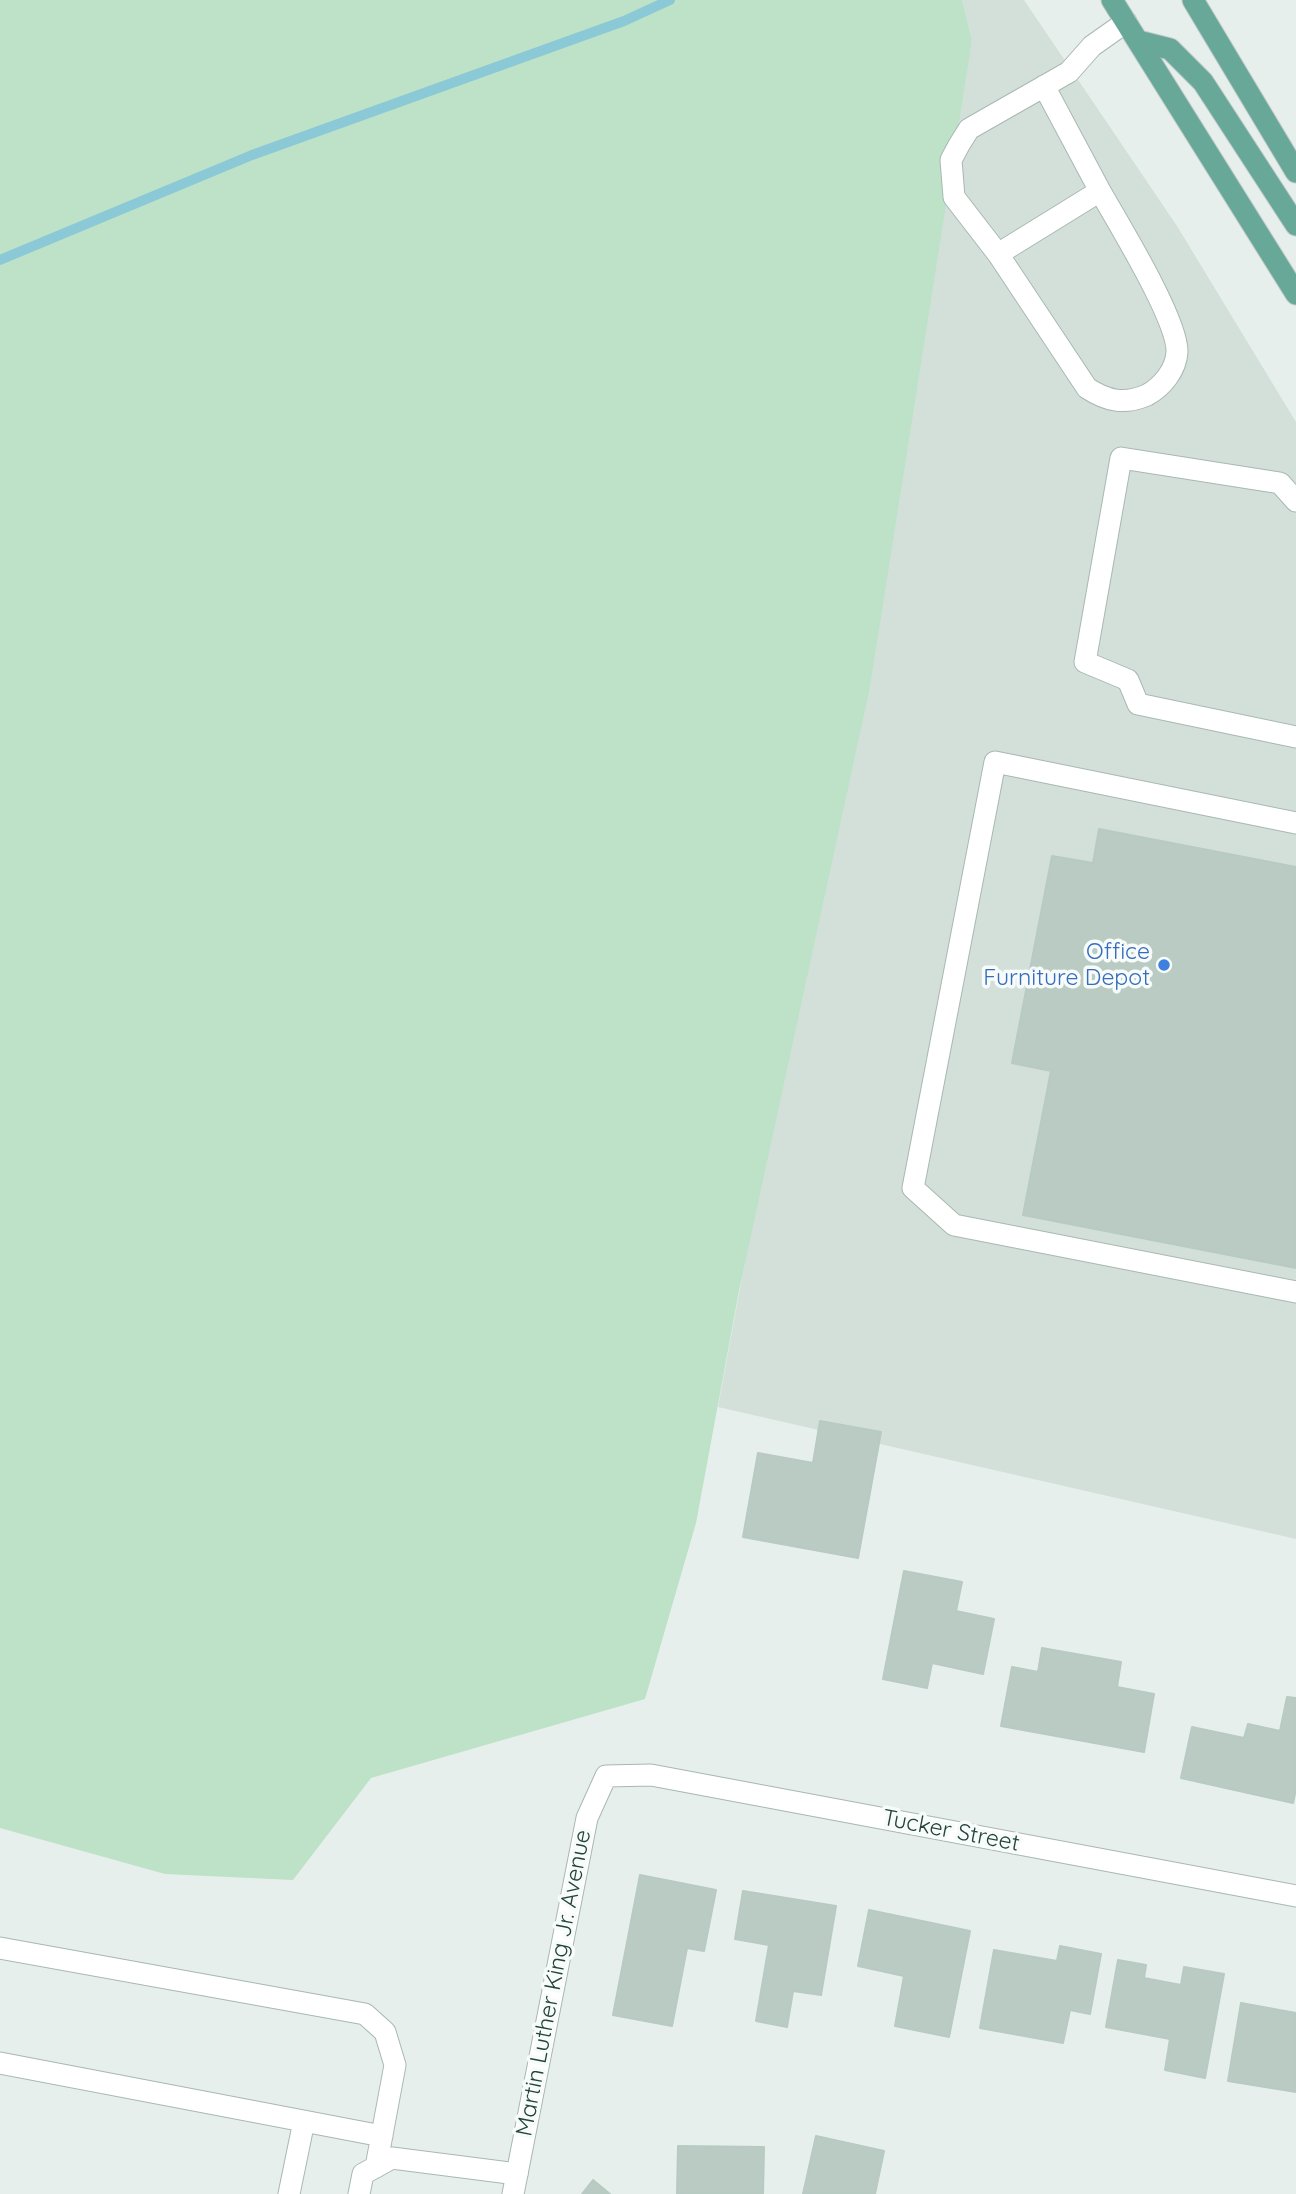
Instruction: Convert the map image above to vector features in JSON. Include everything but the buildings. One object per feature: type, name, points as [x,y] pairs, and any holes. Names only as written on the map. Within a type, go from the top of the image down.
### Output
[{"type":"main road","points":[[1112,0],[1296,294]]},
{"type":"main road","points":[[1193,0],[1296,172]]},
{"type":"main road","points":[[1138,41],[1170,49],[1203,82],[1296,225]]},
{"type":"street","points":[[1044,86],[1147,275],[1175,338],[1177,354],[1172,371],[1150,393],[1128,402],[1103,399],[1087,388],[998,254],[954,197],[951,160],[969,130],[1044,86],[1069,72],[1093,46],[1126,22]]},
{"type":"street","points":[[998,254],[1100,191]]},
{"type":"street","points":[[1296,501],[1280,483],[1121,458],[1084,662],[1128,680],[1138,704],[1296,737]]},
{"type":"street","points":[[1296,823],[996,762],[913,1188],[954,1225],[1296,1292]]},
{"type":"street","name":"Tucker Street","points":[[606,1776],[651,1775],[1296,1896]]},
{"type":"street","name":"Martin Luther King Jr. Avenue","points":[[515,2184],[587,1818],[606,1776]]},
{"type":"street","points":[[0,1948],[365,2014],[385,2032],[395,2065],[376,2167]]},
{"type":"street","points":[[0,2063],[382,2136]]},
{"type":"street","points":[[289,2194],[304,2121]]},
{"type":"street","points":[[359,2194],[363,2174],[392,2158],[515,2184]]},
{"type":"shaded area","points":[[962,0],[1024,0],[1177,226],[1296,422],[1296,1539],[718,1407],[972,40]]},
{"type":"green space","points":[[0,0],[962,0],[972,40],[870,687],[739,1291],[696,1523],[645,1699],[371,1778],[293,1880],[165,1874],[0,1828]]},
{"type":"waterway","points":[[0,260],[252,155],[624,21],[670,0]]},
{"type":"place","name":"Office Furniture Depot","points":[[1164,965]]}]
